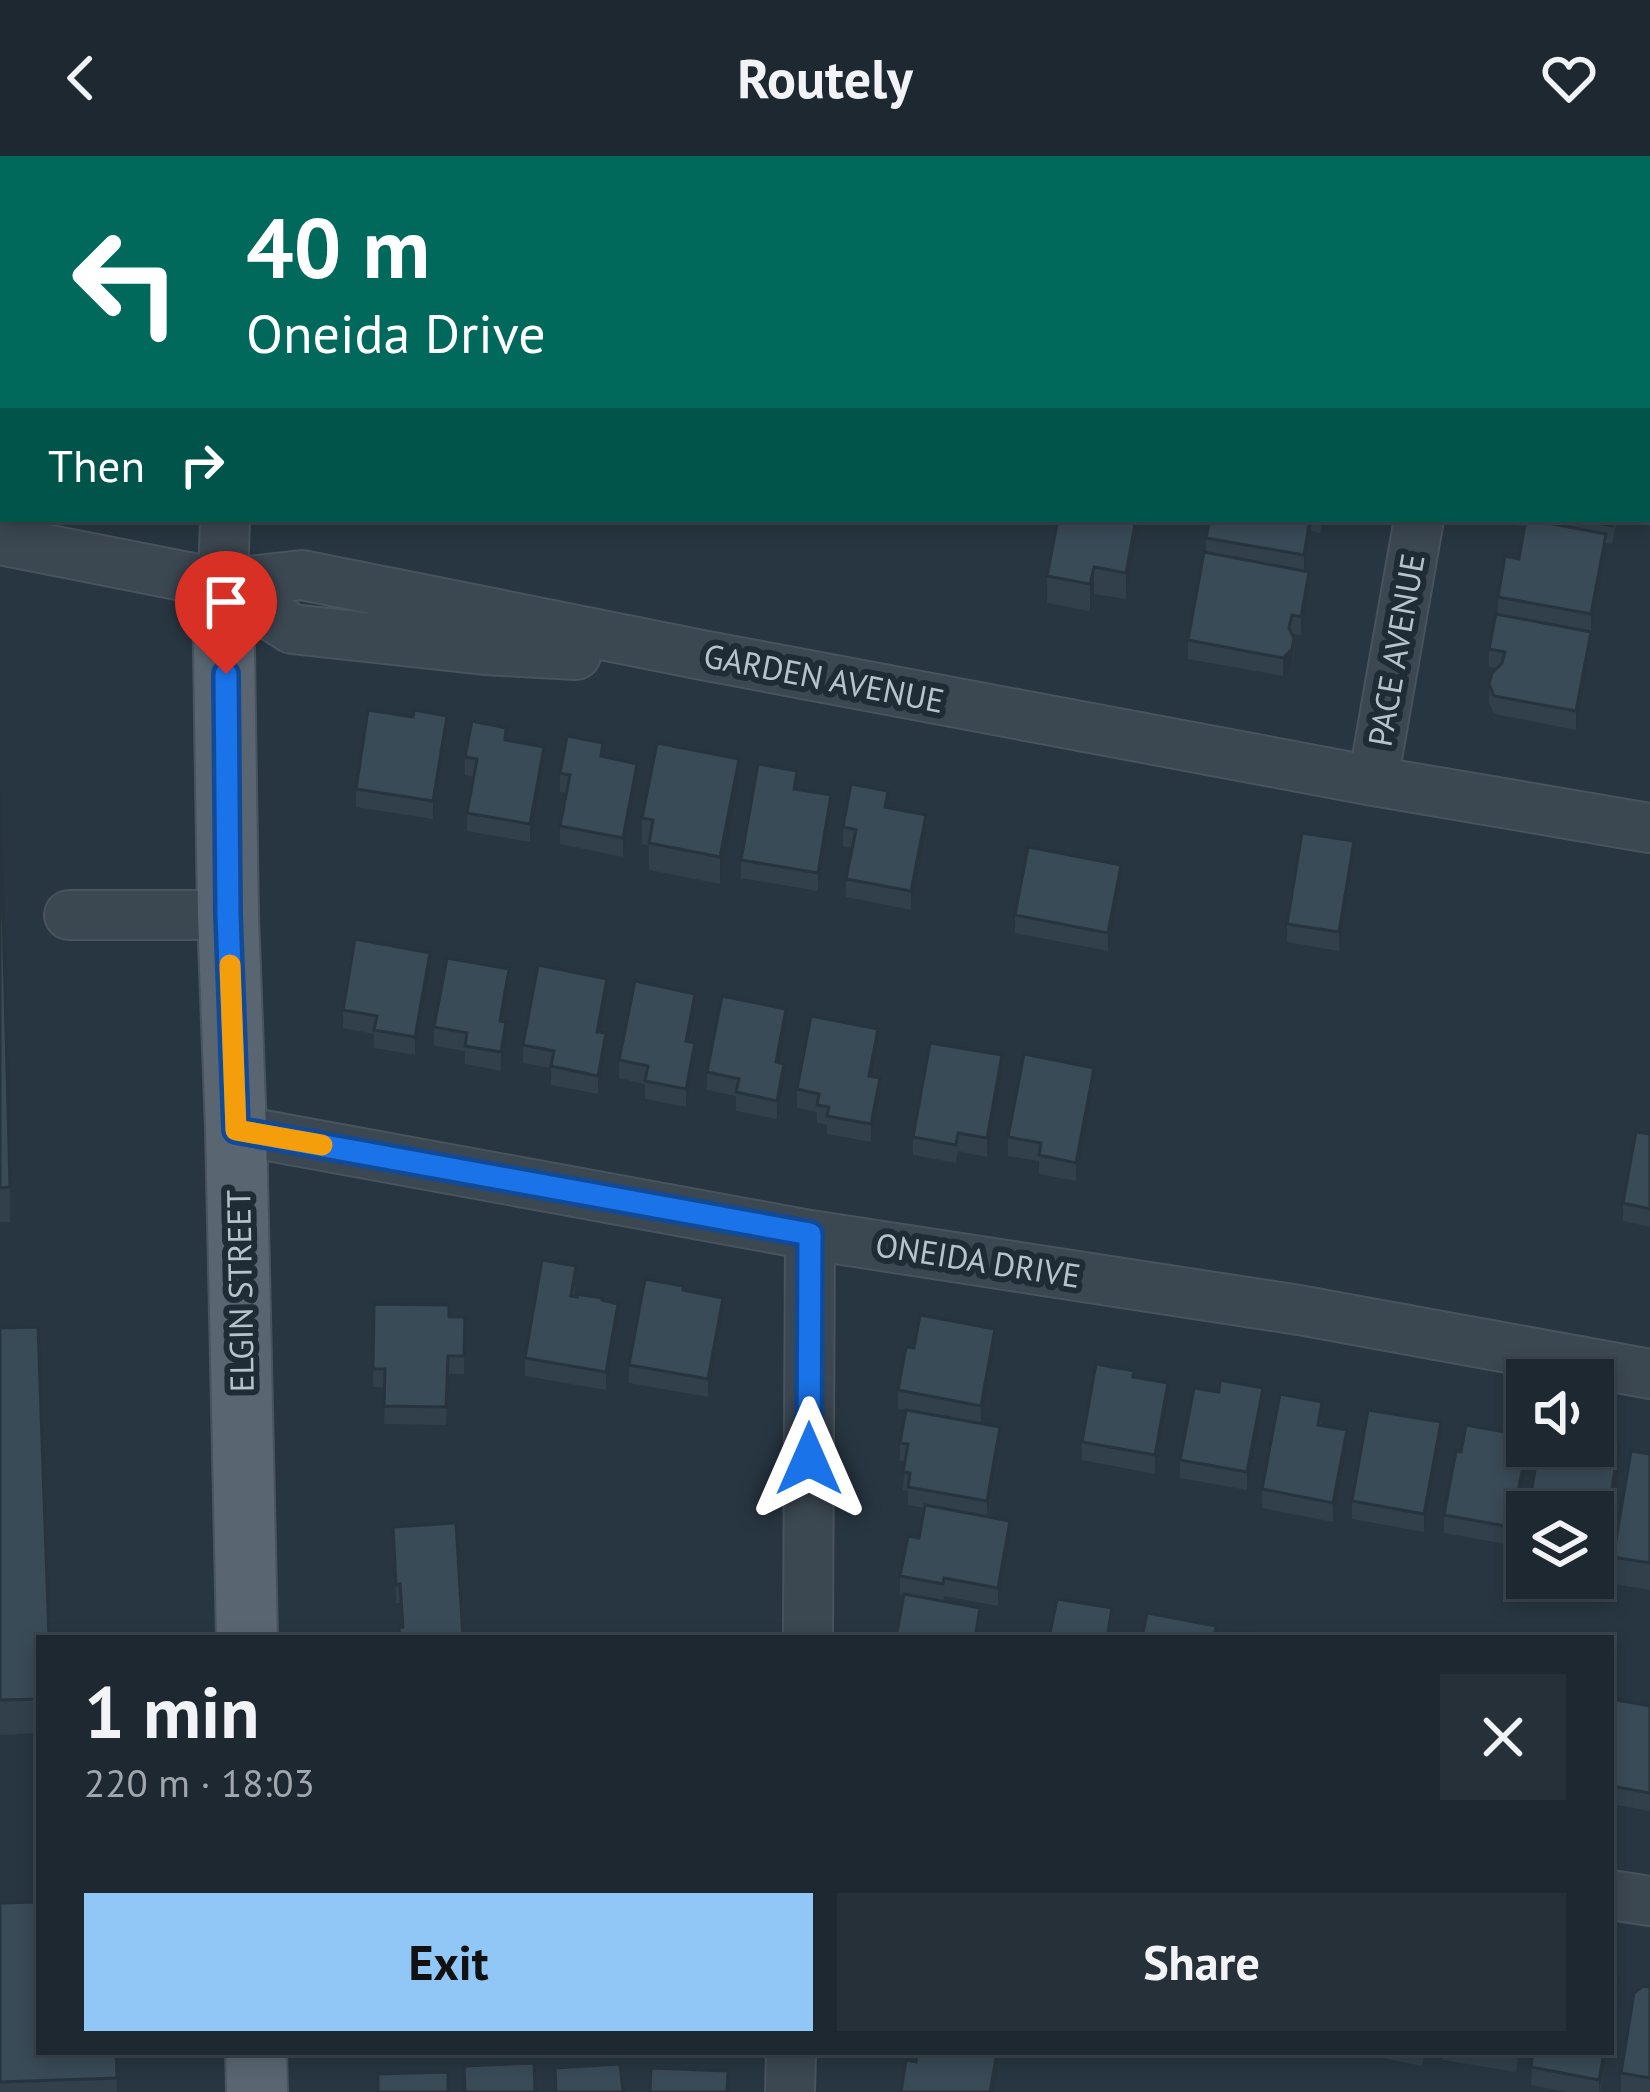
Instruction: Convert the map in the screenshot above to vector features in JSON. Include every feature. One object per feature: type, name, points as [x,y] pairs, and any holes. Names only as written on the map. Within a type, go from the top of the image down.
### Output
[{"type":"main road","name":"ELGIN STREET","points":[[224,584],[248,1635]]},
{"type":"main road","points":[[256,2055],[257,2092]]},
{"type":"street","points":[[0,540],[224,584],[225,522]]},
{"type":"street","name":"PACE AVENUE","points":[[1373,781],[1418,522]]},
{"type":"street","name":"GARDEN AVENUE","points":[[224,584],[292,629],[553,654],[702,656],[1650,828]]},
{"type":"street","points":[[69,915],[228,915]]},
{"type":"street","name":"ONEIDA DRIVE","points":[[236,1130],[810,1234],[1299,1310],[1650,1374]]},
{"type":"street","points":[[808,1635],[810,1234]]},
{"type":"street","points":[[1614,1895],[1650,1901]]},
{"type":"street","points":[[790,2055],[790,2092]]},
{"type":"building","points":[[1057,522],[1135,522],[1126,573],[1094,567],[1090,584],[1047,576]]},
{"type":"building","points":[[1209,522],[1310,522],[1304,555],[1206,538]]},
{"type":"building","points":[[1525,522],[1606,534],[1591,614],[1498,597],[1505,556],[1519,559]]},
{"type":"building","points":[[1204,552],[1309,572],[1301,617],[1292,615],[1289,628],[1292,649],[1283,658],[1188,640]]},
{"type":"building","points":[[1496,614],[1591,632],[1576,711],[1494,696],[1489,684],[1505,652],[1489,649]]},
{"type":"building","points":[[368,710],[447,716],[433,801],[356,789]]},
{"type":"building","points":[[472,721],[506,728],[505,740],[544,747],[530,824],[467,813],[477,759],[465,757]]},
{"type":"building","points":[[567,736],[603,743],[601,756],[637,764],[623,838],[560,826],[570,775],[560,773]]},
{"type":"building","points":[[657,743],[739,759],[720,857],[649,843],[653,820],[642,818]]},
{"type":"building","points":[[758,764],[797,771],[794,789],[831,795],[818,873],[741,860]]},
{"type":"building","points":[[851,784],[888,791],[885,807],[926,815],[911,891],[846,879],[856,830],[843,827]]},
{"type":"building","points":[[0,790],[10,1187],[0,1188]]},
{"type":"building","points":[[1302,833],[1354,841],[1339,932],[1287,924]]},
{"type":"building","points":[[1028,847],[1121,865],[1108,933],[1015,915]]},
{"type":"building","points":[[355,939],[430,953],[415,1037],[374,1030],[377,1016],[343,1010]]},
{"type":"building","points":[[447,958],[509,969],[500,1021],[506,1022],[501,1052],[465,1046],[467,1033],[434,1027]]},
{"type":"building","points":[[538,965],[607,979],[597,1032],[606,1033],[598,1076],[551,1066],[554,1051],[523,1045]]},
{"type":"building","points":[[635,981],[695,994],[686,1041],[695,1043],[686,1089],[645,1081],[648,1066],[619,1060]]},
{"type":"building","points":[[722,996],[786,1009],[776,1062],[784,1064],[777,1101],[736,1092],[739,1079],[707,1072]]},
{"type":"building","points":[[811,1016],[878,1029],[869,1076],[880,1078],[871,1124],[827,1116],[829,1107],[817,1105],[819,1094],[797,1089]]},
{"type":"building","points":[[930,1043],[1002,1055],[987,1138],[958,1133],[956,1145],[913,1137]]},
{"type":"building","points":[[1024,1054],[1094,1068],[1076,1163],[1039,1155],[1041,1143],[1008,1137]]},
{"type":"building","points":[[1636,1132],[1650,1134],[1650,1209],[1623,1203]]},
{"type":"building","points":[[542,1260],[576,1266],[571,1296],[618,1304],[606,1372],[525,1358]]},
{"type":"building","points":[[645,1279],[723,1298],[708,1379],[629,1365]]},
{"type":"building","points":[[374,1304],[449,1305],[449,1317],[465,1317],[464,1356],[448,1356],[446,1407],[384,1406],[385,1369],[373,1369]]},
{"type":"building","points":[[920,1315],[995,1329],[981,1406],[898,1390],[906,1347],[914,1348]]},
{"type":"building","points":[[38,1327],[49,1635],[36,1635],[36,1699],[0,1700],[0,1328]]},
{"type":"building","points":[[1096,1364],[1168,1383],[1155,1455],[1082,1442]]},
{"type":"building","points":[[1220,1380],[1263,1388],[1247,1472],[1180,1460],[1194,1388],[1219,1392]]},
{"type":"building","points":[[1280,1394],[1322,1402],[1318,1425],[1347,1430],[1333,1503],[1262,1489]]},
{"type":"building","points":[[906,1410],[1000,1427],[987,1501],[908,1487],[910,1473],[903,1472],[908,1444],[900,1443]]},
{"type":"building","points":[[1368,1410],[1441,1422],[1424,1514],[1352,1501]]},
{"type":"building","points":[[1466,1425],[1506,1432],[1506,1467],[1523,1467],[1518,1491],[1506,1491],[1506,1526],[1444,1515],[1456,1451],[1461,1452]]},
{"type":"building","points":[[1614,1444],[1619,1445],[1611,1491],[1532,1491],[1536,1467],[1614,1467]]},
{"type":"building","points":[[1631,1451],[1650,1454],[1650,1563],[1614,1557]]},
{"type":"building","points":[[925,1505],[1010,1521],[998,1588],[900,1576],[908,1536],[919,1538]]},
{"type":"building","points":[[456,1523],[463,1635],[400,1635],[403,1627],[393,1527]]},
{"type":"building","points":[[904,1594],[980,1608],[976,1635],[897,1635]]},
{"type":"building","points":[[1057,1599],[1112,1608],[1108,1635],[1050,1635]]},
{"type":"building","points":[[1147,1613],[1216,1626],[1214,1635],[1143,1635]]},
{"type":"building","points":[[1614,1700],[1650,1706],[1650,1793],[1614,1787]]},
{"type":"building","points":[[36,1902],[36,2055],[116,2055],[117,2078],[0,2082],[0,1903]]},
{"type":"building","points":[[1650,1987],[1650,2078],[1621,2073],[1634,1993]]},
{"type":"building","points":[[917,2055],[996,2055],[990,2092],[901,2092],[906,2060],[916,2062]]},
{"type":"building","points":[[1533,2055],[1603,2055],[1599,2080],[1531,2067]]},
{"type":"building","points":[[534,2063],[535,2092],[465,2092],[464,2066]]},
{"type":"building","points":[[620,2064],[623,2092],[556,2092],[555,2068]]},
{"type":"building","points":[[651,2068],[728,2071],[727,2092],[650,2092]]},
{"type":"building","points":[[448,2072],[448,2092],[378,2092],[378,2074]]},
{"type":"slow traffic","points":[[230,965],[236,1130],[322,1145]]},
{"type":"route","points":[[226,674],[236,1130],[810,1234],[809,1459]]}]
